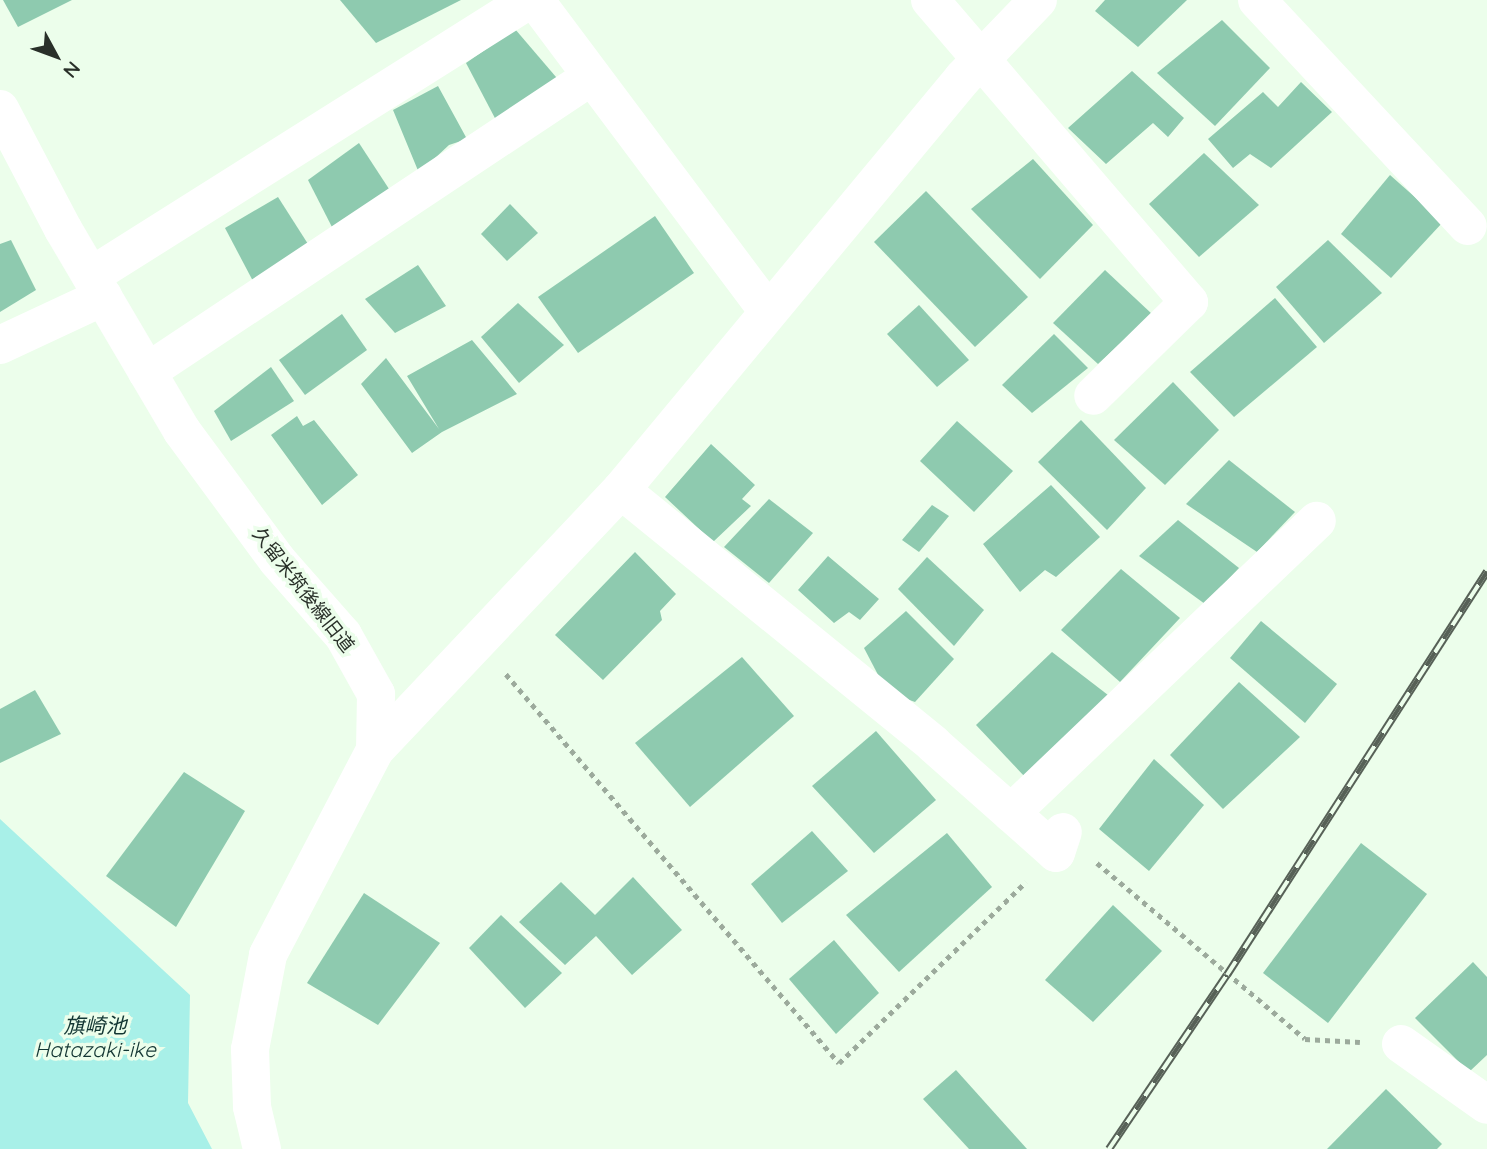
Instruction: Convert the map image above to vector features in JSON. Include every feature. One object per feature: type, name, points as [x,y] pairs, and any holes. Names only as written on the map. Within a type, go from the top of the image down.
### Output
[{"type":"street","points":[[0,345],[97,287],[529,0]]},
{"type":"street","points":[[535,0],[768,311]]},
{"type":"street","points":[[930,0],[1189,302],[1093,396]]},
{"type":"street","points":[[374,750],[621,490],[768,311],[981,60],[1038,0]]},
{"type":"street","points":[[1257,0],[1468,226]]},
{"type":"street","points":[[147,372],[592,76]]},
{"type":"street","name":"久留米筑後線旧道","points":[[0,109],[97,287],[182,431],[277,560],[343,635],[376,694],[374,750],[268,955],[250,1049],[252,1107],[262,1149]]},
{"type":"street","points":[[621,490],[933,744],[1011,813],[1060,843]]},
{"type":"street","points":[[1011,813],[1317,521]]},
{"type":"street","points":[[1401,1044],[1487,1105]]},
{"type":"path","points":[[478,641],[839,1063],[1060,843],[1168,926],[1305,1039],[1401,1044]]},
{"type":"water","name":"旗崎池 Hatazaki-ike","points":[[0,819],[190,995],[188,1103],[212,1149],[0,1149]]},
{"type":"building","points":[[3,0],[72,0],[18,27]]},
{"type":"building","points":[[340,0],[461,0],[376,43]]},
{"type":"building","points":[[1105,0],[1187,0],[1138,47],[1095,11]]},
{"type":"building","points":[[1222,20],[1270,68],[1215,126],[1157,73]]},
{"type":"building","points":[[515,29],[562,84],[497,122],[466,63]]},
{"type":"building","points":[[1132,71],[1184,118],[1168,137],[1153,123],[1106,164],[1068,128]]},
{"type":"building","points":[[1301,82],[1332,112],[1271,168],[1250,154],[1233,168],[1208,139],[1263,92],[1278,107]]},
{"type":"building","points":[[438,86],[467,139],[449,145],[419,173],[393,110]]},
{"type":"building","points":[[359,143],[391,192],[334,231],[308,180]]},
{"type":"building","points":[[1204,153],[1259,205],[1199,257],[1149,204]]},
{"type":"building","points":[[1033,159],[1093,225],[1040,279],[971,209]]},
{"type":"building","points":[[1390,175],[1443,222],[1391,278],[1341,234]]},
{"type":"building","points":[[926,191],[1028,297],[975,347],[874,242]]},
{"type":"building","points":[[278,197],[308,244],[254,283],[225,228]]},
{"type":"building","points":[[510,204],[538,233],[507,261],[481,234]]},
{"type":"building","points":[[655,216],[694,273],[578,353],[538,297]]},
{"type":"building","points":[[11,240],[36,290],[0,312],[0,244]]},
{"type":"building","points":[[1328,240],[1382,293],[1324,343],[1276,287]]},
{"type":"building","points":[[418,265],[446,306],[395,333],[365,299]]},
{"type":"building","points":[[1105,270],[1152,314],[1098,364],[1053,323]]},
{"type":"building","points":[[1275,298],[1317,347],[1234,417],[1190,372]]},
{"type":"building","points":[[518,303],[564,345],[519,383],[481,337]]},
{"type":"building","points":[[919,305],[969,360],[937,387],[887,334]]},
{"type":"building","points":[[342,314],[367,350],[305,395],[279,360]]},
{"type":"building","points":[[1054,334],[1088,368],[1032,413],[1002,385]]},
{"type":"building","points":[[472,340],[517,394],[442,432],[412,453],[361,384],[386,358],[439,429],[407,376]]},
{"type":"building","points":[[271,367],[294,401],[231,441],[214,411]]},
{"type":"building","points":[[1173,382],[1219,430],[1165,485],[1114,440]]},
{"type":"building","points":[[297,416],[303,426],[314,420],[358,475],[322,505],[271,435]]},
{"type":"building","points":[[1081,420],[1146,488],[1107,530],[1038,462]]},
{"type":"building","points":[[957,421],[1013,471],[974,512],[920,461]]},
{"type":"building","points":[[711,444],[755,485],[742,499],[751,506],[713,542],[665,497]]},
{"type":"building","points":[[1229,460],[1295,512],[1257,552],[1186,504]]},
{"type":"building","points":[[1051,485],[1100,537],[1056,577],[1045,570],[1020,592],[983,544]]},
{"type":"building","points":[[769,499],[813,533],[769,583],[724,547]]},
{"type":"building","points":[[932,505],[949,516],[919,552],[902,540]]},
{"type":"building","points":[[1178,520],[1239,568],[1205,604],[1139,556]]},
{"type":"building","points":[[635,552],[676,594],[660,611],[662,620],[603,680],[555,635]]},
{"type":"building","points":[[828,556],[879,599],[860,620],[849,612],[834,623],[798,590]]},
{"type":"building","points":[[927,557],[984,610],[954,646],[898,589]]},
{"type":"building","points":[[1121,569],[1180,618],[1120,682],[1061,630]]},
{"type":"building","points":[[906,611],[954,659],[915,702],[887,692],[864,648]]},
{"type":"building","points":[[1261,621],[1337,684],[1305,723],[1230,658]]},
{"type":"building","points":[[1052,652],[1108,695],[1025,777],[976,725]]},
{"type":"building","points":[[742,657],[794,716],[690,807],[635,743]]},
{"type":"building","points":[[1239,682],[1300,737],[1223,809],[1170,755]]},
{"type":"building","points":[[35,690],[61,734],[0,763],[0,709]]},
{"type":"building","points":[[876,731],[936,800],[874,853],[812,786]]},
{"type":"building","points":[[1154,759],[1204,805],[1149,871],[1099,829]]},
{"type":"building","points":[[184,772],[245,811],[176,927],[106,876]]},
{"type":"building","points":[[812,831],[848,871],[782,923],[751,884]]},
{"type":"building","points":[[947,833],[992,887],[899,972],[846,915]]},
{"type":"building","points":[[1361,843],[1427,894],[1328,1023],[1263,973]]},
{"type":"building","points":[[633,877],[682,930],[632,975],[596,936],[565,965],[519,922],[561,882],[595,915]]},
{"type":"building","points":[[364,893],[440,943],[378,1025],[307,983]]},
{"type":"building","points":[[1113,905],[1162,951],[1093,1022],[1045,980]]},
{"type":"building","points":[[501,915],[562,973],[525,1008],[469,948]]},
{"type":"building","points":[[834,940],[879,993],[836,1034],[789,979]]},
{"type":"building","points":[[1473,962],[1487,977],[1487,1055],[1469,1072],[1415,1018]]},
{"type":"building","points":[[956,1070],[1027,1149],[969,1149],[923,1099]]},
{"type":"building","points":[[1386,1089],[1442,1144],[1437,1149],[1327,1149]]},
{"type":"railway","points":[[1109,1149],[1227,975],[1487,572]]}]
